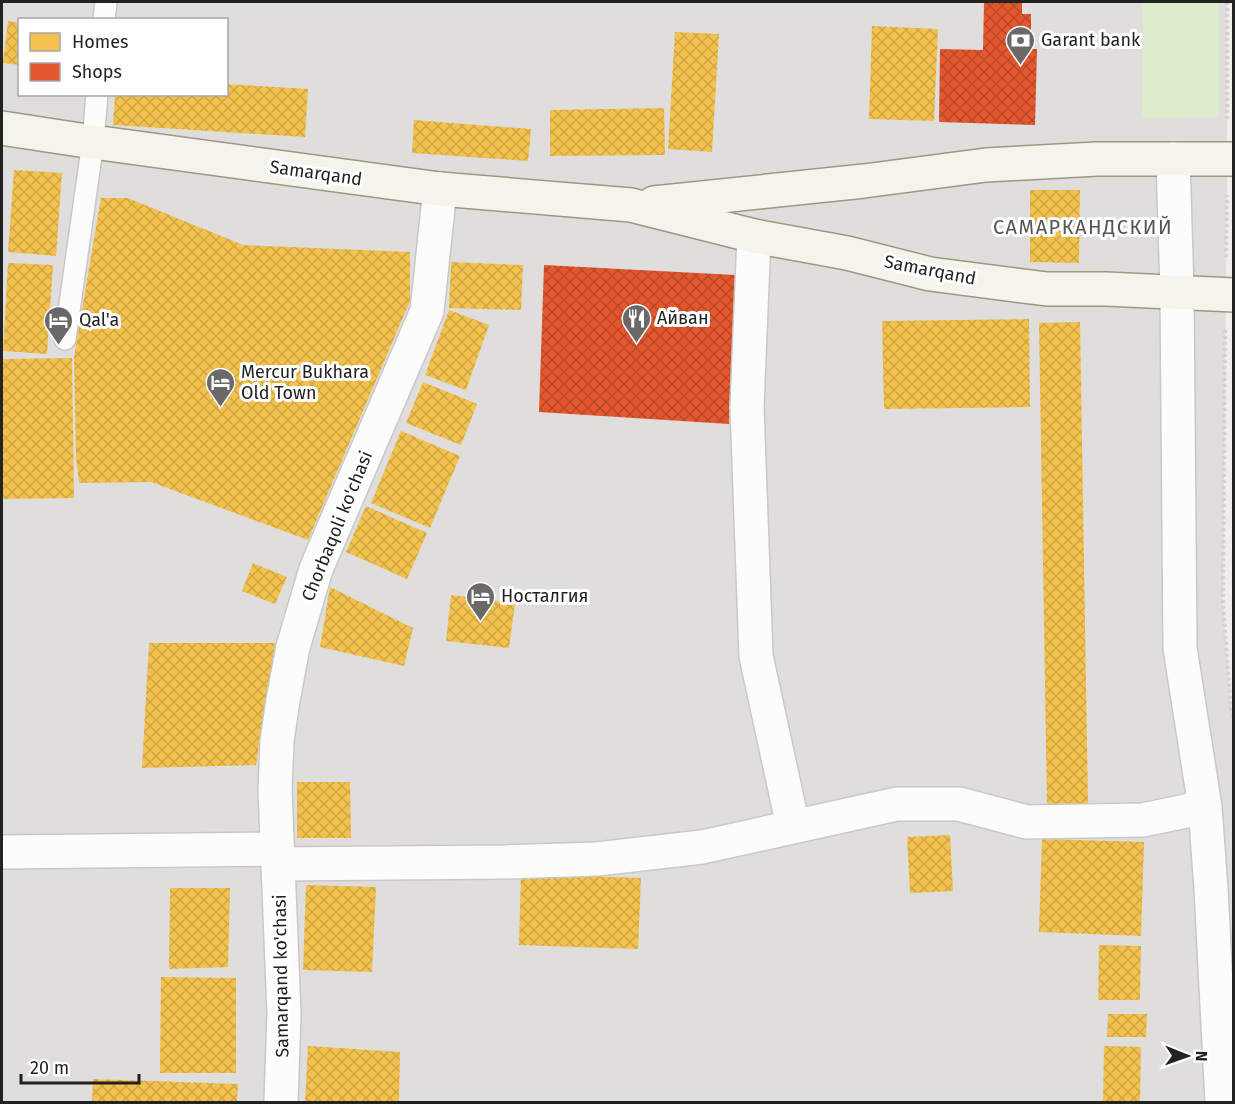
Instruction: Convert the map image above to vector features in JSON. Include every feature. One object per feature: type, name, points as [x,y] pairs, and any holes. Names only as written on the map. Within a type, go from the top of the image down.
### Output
[{"type":"street","name":"Samarqand","points":[[2,128],[440,189],[631,205],[754,236],[847,253],[930,274],[1047,289],[1177,291],[1228,295]]},
{"type":"street","name":"Samarqand","points":[[631,205],[864,181],[986,165],[1097,159],[1233,159]]},
{"type":"street","points":[[1173,159],[1177,291],[1180,648],[1205,807],[1222,1102]]},
{"type":"street","name":"Chorbaqoli ko'chasi","points":[[278,856],[275,790],[277,741],[292,647],[316,570],[427,311],[440,189]]},
{"type":"street","points":[[754,236],[747,407],[756,656],[793,826]]},
{"type":"street","points":[[2,852],[504,862],[597,859],[702,847],[897,804],[959,804],[1027,822],[1143,820],[1205,807]]},
{"type":"street","name":"Samarqand ko'chasi","points":[[278,856],[284,1014],[281,1102]]},
{"type":"lane","points":[[104,18],[106,2]]},
{"type":"lane","points":[[65,339],[93,142],[97,96]]},
{"type":"path","points":[[1227,2],[1227,124]]},
{"type":"path","points":[[1227,195],[1228,295],[1223,603],[1233,719]]},
{"type":"shaded area","points":[[2,2],[1227,2],[1223,603],[1231,709],[1234,719],[1233,1102],[2,1102]]},
{"type":"green space","points":[[1143,2],[1219,2],[1219,117],[1142,118]]},
{"type":"building: Homes","points":[[8,21],[18,23],[18,65],[3,63]]},
{"type":"building: Homes","points":[[872,26],[938,29],[934,121],[869,119]]},
{"type":"building: Homes","points":[[675,32],[719,34],[712,152],[668,149]]},
{"type":"building: Homes","points":[[228,84],[308,89],[305,137],[113,125],[115,96],[228,96]]},
{"type":"building: Homes","points":[[664,108],[665,155],[550,156],[550,110]]},
{"type":"building: Homes","points":[[414,120],[531,129],[528,161],[412,153]]},
{"type":"building: Homes","points":[[14,170],[62,173],[56,256],[8,252]]},
{"type":"building: Homes","points":[[1030,190],[1080,190],[1079,263],[1030,262]]},
{"type":"building: Homes","name":"Mercur Bukhara Old Town","points":[[101,198],[128,198],[243,245],[410,252],[410,301],[308,540],[151,482],[79,483],[76,457],[74,357]]},
{"type":"building: Homes","points":[[451,262],[523,265],[521,310],[449,308]]},
{"type":"building: Homes","points":[[8,263],[53,265],[47,354],[3,351]]},
{"type":"building: Homes","points":[[449,310],[489,325],[466,390],[425,375]]},
{"type":"building: Homes","points":[[1029,319],[1030,407],[884,409],[882,321]]},
{"type":"building: Homes","points":[[1080,322],[1088,805],[1047,806],[1039,323]]},
{"type":"building: Homes","points":[[72,358],[74,498],[2,499],[2,359]]},
{"type":"building: Homes","points":[[423,382],[477,404],[461,445],[406,423]]},
{"type":"building: Homes","points":[[401,431],[460,456],[430,528],[371,503]]},
{"type":"building: Homes","points":[[366,506],[427,533],[407,579],[346,552]]},
{"type":"building: Homes","points":[[253,563],[287,577],[275,604],[242,591]]},
{"type":"building: Homes","points":[[330,587],[413,628],[404,666],[320,647]]},
{"type":"building: Homes","name":"Носталгия","points":[[451,595],[515,603],[509,648],[446,641]]},
{"type":"building: Homes","points":[[149,643],[275,643],[256,765],[142,768]]},
{"type":"building: Homes","points":[[297,782],[350,782],[351,838],[297,838]]},
{"type":"building: Homes","points":[[950,835],[953,891],[910,893],[907,837]]},
{"type":"building: Homes","points":[[1042,839],[1144,842],[1141,936],[1039,932]]},
{"type":"building: Homes","points":[[521,874],[641,878],[638,949],[519,945]]},
{"type":"building: Homes","points":[[306,885],[376,887],[372,972],[303,970]]},
{"type":"building: Homes","points":[[170,888],[230,888],[228,967],[169,969]]},
{"type":"building: Homes","points":[[1099,945],[1141,946],[1140,1000],[1098,1000]]},
{"type":"building: Homes","points":[[161,977],[236,978],[236,1073],[160,1073]]},
{"type":"building: Homes","points":[[1108,1014],[1147,1014],[1146,1037],[1107,1037]]},
{"type":"building: Homes","points":[[308,1046],[400,1052],[399,1102],[305,1102]]},
{"type":"building: Homes","points":[[1104,1046],[1141,1047],[1140,1102],[1103,1102]]},
{"type":"building: Homes","points":[[93,1079],[238,1084],[237,1102],[92,1102]]},
{"type":"building: Shops","points":[[984,2],[1022,2],[1022,14],[1031,14],[1031,49],[1037,49],[1035,125],[939,122],[940,49],[983,50]]},
{"type":"building: Shops","name":"Айван","points":[[544,265],[735,275],[729,424],[539,412]]},
{"type":"place","name":"Garant bank","points":[[1020,66]]},
{"type":"place","name":"Айван","points":[[636,344]]},
{"type":"place","name":"Qal'a","points":[[58,346]]},
{"type":"place","name":"Mercur Bukhara Old Town","points":[[220,408]]},
{"type":"place","name":"Носталгия","points":[[480,622]]},
{"type":"district","name":"САМАРКАНДСКИЙ","points":[[1083,227]]}]
